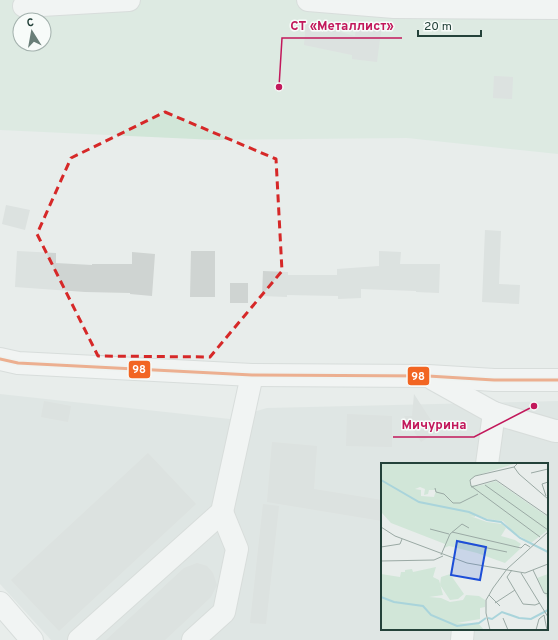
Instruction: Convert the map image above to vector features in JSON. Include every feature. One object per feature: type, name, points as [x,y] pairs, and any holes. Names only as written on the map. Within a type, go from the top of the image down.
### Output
[{"type":"street","points":[[24,6],[129,0]]},
{"type":"street","points":[[308,0],[394,7],[492,4],[558,8]]},
{"type":"street","points":[[0,359],[18,363],[252,375],[428,376],[494,380],[558,380]]},
{"type":"street","points":[[193,640],[224,612],[237,549],[222,512],[252,375]]},
{"type":"street","points":[[428,376],[494,414],[555,432],[558,430]]},
{"type":"street","points":[[487,463],[494,414]]},
{"type":"street","points":[[79,640],[222,512]]},
{"type":"street","points":[[0,603],[32,640]]},
{"type":"street","points":[[462,640],[463,630]]},
{"type":"highlighted area","points":[[165,112],[276,159],[282,271],[210,357],[98,356],[37,234],[71,158]]},
{"type":"shaded area","points":[[0,394],[230,419],[267,408],[558,401],[558,640],[51,640],[0,584]]},
{"type":"green space","points":[[0,0],[558,0],[558,154],[407,138],[216,140],[0,130]]},
{"type":"building","points":[[306,23],[355,36],[356,28],[381,31],[377,62],[352,59],[352,55],[304,45]]},
{"type":"building","points":[[494,76],[513,77],[512,99],[493,98]]},
{"type":"building","points":[[6,205],[30,210],[25,230],[2,224]]},
{"type":"building","points":[[485,230],[501,231],[499,284],[520,285],[519,304],[482,302]]},
{"type":"building","points":[[17,251],[56,253],[56,263],[92,265],[132,264],[132,252],[155,254],[152,296],[130,293],[85,292],[15,287]]},
{"type":"building","points":[[191,251],[215,251],[215,297],[190,297]]},
{"type":"building","points":[[379,251],[401,252],[400,264],[440,264],[439,293],[361,289],[361,298],[338,299],[338,296],[262,296],[263,271],[288,272],[288,275],[337,275],[337,269],[379,266]]},
{"type":"building","points":[[230,283],[248,283],[248,303],[230,303]]},
{"type":"building","points":[[414,394],[438,431],[421,442],[404,416],[412,416]]},
{"type":"building","points":[[44,401],[71,406],[68,422],[41,417]]},
{"type":"building","points":[[347,414],[392,416],[392,447],[346,446]]},
{"type":"building","points":[[272,442],[317,446],[314,489],[381,500],[381,521],[267,502]]},
{"type":"building","points":[[148,453],[196,504],[59,631],[11,580]]},
{"type":"building","points":[[263,504],[279,506],[266,624],[250,623]]},
{"type":"building","points":[[197,563],[207,566],[213,573],[217,585],[211,597],[165,640],[106,640],[184,568]]},
{"type":"transit line","name":"98","points":[[0,359],[18,363],[252,375],[428,376],[494,380],[558,380]]},
{"type":"place","name":"СТ «Металлист»","points":[[279,87]]},
{"type":"place","name":"Мичурина","points":[[534,406]]}]
